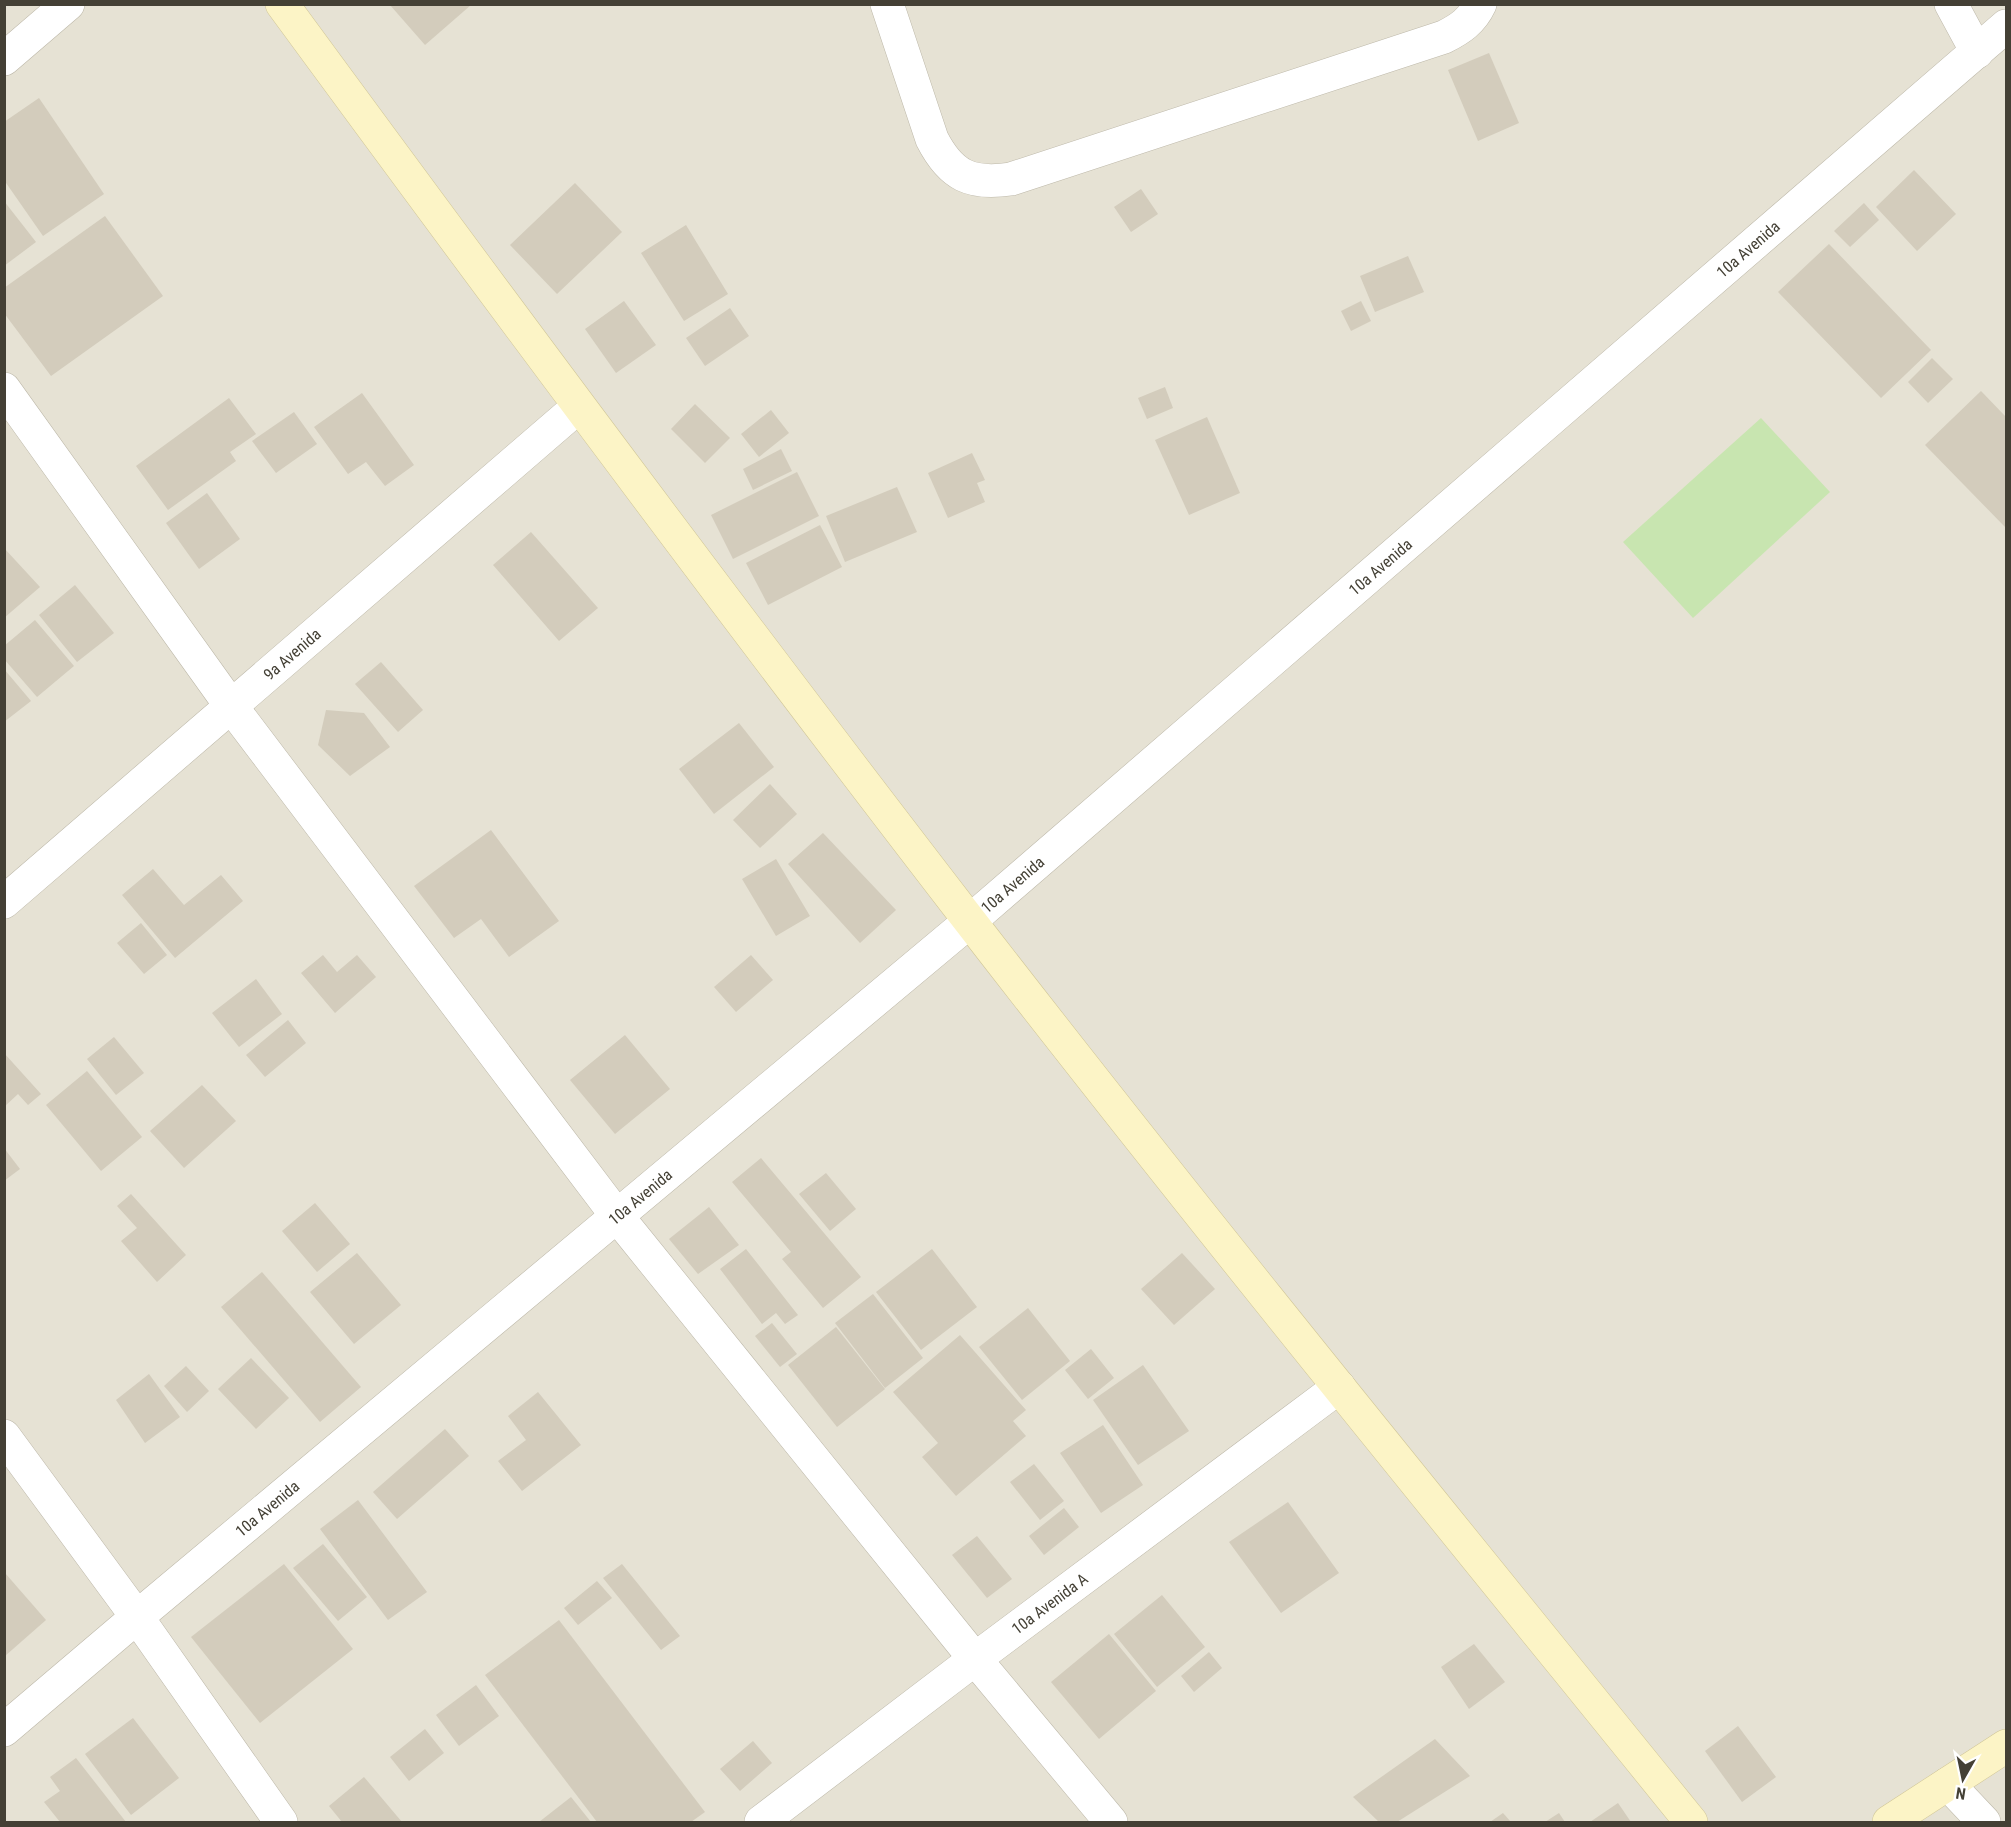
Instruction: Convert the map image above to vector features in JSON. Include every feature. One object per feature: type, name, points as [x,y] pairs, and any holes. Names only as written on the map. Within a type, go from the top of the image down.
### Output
[{"type":"street","points":[[4,59],[68,4]]},
{"type":"street","points":[[282,4],[578,407],[970,921],[1339,1387],[1691,1822]]},
{"type":"street","points":[[887,4],[932,139],[941,157],[963,175],[992,182],[1011,179],[1444,37],[1461,28],[1475,15],[1480,4]]},
{"type":"street","points":[[1951,4],[1977,52]]},
{"type":"street","name":"10a Avenida","points":[[4,1730],[970,921],[2007,26]]},
{"type":"street","points":[[4,389],[231,706],[617,1216],[975,1659],[1111,1822]]},
{"type":"street","name":"9a Avenida","points":[[4,902],[578,407]]},
{"type":"street","name":"10a Avenida A","points":[[761,1822],[1339,1387]]},
{"type":"street","points":[[4,1436],[137,1617],[281,1822]]},
{"type":"street","points":[[1889,1822],[2007,1746]]},
{"type":"street","points":[[1948,1784],[1984,1822]]},
{"type":"shaded area","points":[[5,5],[2006,5],[2006,1822],[5,1822]]},
{"type":"green space","points":[[1761,418],[1830,492],[1693,618],[1623,542]]},
{"type":"building","points":[[390,5],[471,5],[425,45]]},
{"type":"building","points":[[1489,53],[1519,123],[1478,141],[1448,70]]},
{"type":"building","points":[[39,98],[104,194],[43,236],[4,180],[4,122]]},
{"type":"building","points":[[1914,170],[1956,214],[1917,251],[1876,207]]},
{"type":"building","points":[[575,183],[622,232],[557,294],[510,245]]},
{"type":"building","points":[[1141,189],[1158,214],[1131,232],[1114,207]]},
{"type":"building","points":[[4,201],[36,242],[4,266]]},
{"type":"building","points":[[1864,203],[1879,220],[1850,247],[1834,231]]},
{"type":"building","points":[[105,216],[163,296],[51,376],[4,313],[4,288]]},
{"type":"building","points":[[686,225],[728,294],[684,321],[641,253]]},
{"type":"building","points":[[1829,244],[1931,350],[1881,398],[1778,292]]},
{"type":"building","points":[[1408,256],[1424,292],[1375,312],[1360,276]]},
{"type":"building","points":[[624,301],[656,345],[616,373],[585,329]]},
{"type":"building","points":[[1361,301],[1371,321],[1351,331],[1341,311]]},
{"type":"building","points":[[730,308],[749,336],[705,366],[686,338]]},
{"type":"building","points":[[1932,358],[1953,379],[1928,403],[1908,382]]},
{"type":"building","points":[[1165,387],[1173,408],[1147,419],[1138,398]]},
{"type":"building","points":[[1981,391],[2006,417],[2006,528],[1925,445]]},
{"type":"building","points":[[362,393],[414,465],[385,486],[366,462],[348,474],[314,427]]},
{"type":"building","points":[[229,398],[256,434],[230,452],[236,461],[168,510],[136,466]]},
{"type":"building","points":[[695,404],[730,438],[705,463],[671,429]]},
{"type":"building","points":[[771,410],[789,433],[759,457],[741,434]]},
{"type":"building","points":[[294,412],[317,444],[276,473],[252,441]]},
{"type":"building","points":[[1207,417],[1240,493],[1189,515],[1155,440]]},
{"type":"building","points":[[781,449],[792,471],[753,490],[743,469]]},
{"type":"building","points":[[972,453],[985,480],[977,483],[985,502],[948,518],[928,473]]},
{"type":"building","points":[[797,472],[819,516],[733,559],[711,515]]},
{"type":"building","points":[[897,487],[917,532],[845,562],[826,516]]},
{"type":"building","points":[[207,493],[240,539],[199,569],[166,523]]},
{"type":"building","points":[[820,525],[842,567],[768,605],[746,563]]},
{"type":"building","points":[[531,532],[598,608],[559,641],[493,565]]},
{"type":"building","points":[[4,548],[40,587],[4,618]]},
{"type":"building","points":[[75,585],[114,633],[77,662],[39,615]]},
{"type":"building","points":[[35,620],[74,666],[37,697],[4,659],[4,646]]},
{"type":"building","points":[[381,662],[423,710],[398,732],[355,684]]},
{"type":"building","points":[[4,669],[31,701],[4,722]]},
{"type":"building","points":[[326,710],[364,713],[390,747],[350,776],[318,745]]},
{"type":"building","points":[[739,723],[774,767],[714,814],[679,769]]},
{"type":"building","points":[[770,784],[797,814],[760,848],[733,820]]},
{"type":"building","points":[[491,830],[559,921],[509,957],[481,919],[454,938],[414,886]]},
{"type":"building","points":[[823,833],[896,910],[860,943],[788,864]]},
{"type":"building","points":[[776,859],[810,916],[776,936],[742,879]]},
{"type":"building","points":[[153,869],[184,905],[221,875],[243,901],[175,958],[122,895]]},
{"type":"building","points":[[141,923],[167,955],[144,974],[117,943]]},
{"type":"building","points":[[323,955],[337,972],[357,955],[376,977],[335,1013],[301,973]]},
{"type":"building","points":[[751,955],[773,980],[736,1012],[714,987]]},
{"type":"building","points":[[256,979],[282,1014],[239,1047],[212,1013]]},
{"type":"building","points":[[288,1020],[306,1043],[265,1077],[246,1055]]},
{"type":"building","points":[[625,1035],[670,1089],[615,1134],[570,1080]]},
{"type":"building","points":[[114,1037],[144,1073],[116,1095],[87,1059]]},
{"type":"building","points":[[4,1053],[41,1094],[28,1105],[18,1094],[4,1107]]},
{"type":"building","points":[[87,1071],[142,1137],[101,1171],[46,1105]]},
{"type":"building","points":[[202,1085],[236,1121],[184,1168],[150,1131]]},
{"type":"building","points":[[4,1148],[20,1169],[4,1181]]},
{"type":"building","points":[[761,1158],[861,1277],[823,1308],[782,1259],[791,1252],[732,1182]]},
{"type":"building","points":[[826,1173],[856,1209],[830,1231],[799,1194]]},
{"type":"building","points":[[131,1194],[186,1255],[157,1282],[121,1241],[137,1228],[117,1206]]},
{"type":"building","points":[[315,1203],[350,1244],[317,1272],[282,1231]]},
{"type":"building","points":[[709,1207],[739,1245],[698,1274],[669,1239]]},
{"type":"building","points":[[746,1249],[798,1315],[785,1324],[776,1313],[762,1324],[720,1269]]},
{"type":"building","points":[[932,1249],[977,1307],[921,1350],[876,1292]]},
{"type":"building","points":[[357,1253],[401,1305],[354,1344],[310,1292]]},
{"type":"building","points":[[1182,1253],[1215,1289],[1174,1325],[1141,1289]]},
{"type":"building","points":[[262,1272],[361,1387],[320,1422],[221,1307]]},
{"type":"building","points":[[873,1294],[923,1358],[885,1388],[835,1323]]},
{"type":"building","points":[[1028,1308],[1070,1361],[1022,1400],[979,1347]]},
{"type":"building","points":[[772,1323],[797,1354],[780,1367],[755,1336]]},
{"type":"building","points":[[836,1327],[885,1389],[837,1427],[788,1365]]},
{"type":"building","points":[[960,1335],[1026,1410],[1013,1421],[1026,1436],[956,1496],[922,1457],[938,1443],[893,1392]]},
{"type":"building","points":[[1091,1349],[1114,1378],[1088,1399],[1065,1370]]},
{"type":"building","points":[[251,1358],[289,1398],[256,1429],[218,1389]]},
{"type":"building","points":[[1143,1365],[1189,1431],[1138,1465],[1093,1400]]},
{"type":"building","points":[[186,1366],[209,1391],[187,1412],[164,1386]]},
{"type":"building","points":[[149,1374],[180,1417],[145,1443],[116,1400]]},
{"type":"building","points":[[538,1392],[581,1445],[522,1491],[498,1461],[526,1440],[508,1416]]},
{"type":"building","points":[[1103,1425],[1143,1485],[1101,1513],[1060,1453]]},
{"type":"building","points":[[445,1429],[469,1456],[397,1519],[373,1492]]},
{"type":"building","points":[[1034,1464],[1064,1501],[1040,1520],[1010,1482]]},
{"type":"building","points":[[358,1500],[427,1592],[388,1620],[320,1529]]},
{"type":"building","points":[[1288,1502],[1339,1573],[1281,1613],[1229,1542]]},
{"type":"building","points":[[1064,1508],[1079,1527],[1044,1555],[1029,1536]]},
{"type":"building","points":[[977,1536],[1012,1579],[987,1598],[952,1555]]},
{"type":"building","points":[[323,1544],[367,1597],[338,1621],[293,1568]]},
{"type":"building","points":[[284,1564],[353,1649],[260,1723],[191,1637]]},
{"type":"building","points":[[622,1564],[680,1636],[661,1650],[603,1578]]},
{"type":"building","points":[[5,1573],[46,1620],[5,1656]]},
{"type":"building","points":[[597,1581],[612,1598],[578,1625],[564,1608]]},
{"type":"building","points":[[1162,1595],[1205,1647],[1157,1687],[1114,1634]]},
{"type":"building","points":[[559,1620],[705,1812],[691,1822],[597,1822],[485,1675]]},
{"type":"building","points":[[1109,1634],[1156,1691],[1099,1739],[1051,1682]]},
{"type":"building","points":[[1474,1644],[1505,1682],[1469,1709],[1441,1667]]},
{"type":"building","points":[[1209,1652],[1222,1668],[1194,1692],[1181,1676]]},
{"type":"building","points":[[476,1685],[499,1716],[459,1746],[436,1715]]},
{"type":"building","points":[[133,1718],[179,1778],[131,1815],[85,1754]]},
{"type":"building","points":[[1738,1726],[1776,1777],[1742,1802],[1705,1751]]},
{"type":"building","points":[[425,1729],[444,1753],[409,1781],[390,1757]]},
{"type":"building","points":[[1435,1739],[1470,1776],[1397,1822],[1379,1822],[1353,1797]]},
{"type":"building","points":[[753,1741],[772,1763],[740,1791],[720,1769]]},
{"type":"building","points":[[76,1758],[126,1822],[60,1822],[44,1802],[60,1791],[50,1777]]},
{"type":"building","points":[[364,1777],[402,1822],[342,1822],[329,1806]]},
{"type":"building","points":[[571,1797],[591,1822],[539,1822]]},
{"type":"building","points":[[1618,1803],[1631,1822],[1590,1822]]},
{"type":"building","points":[[1503,1813],[1511,1822],[1490,1822]]},
{"type":"building","points":[[1559,1813],[1565,1822],[1545,1822]]}]
